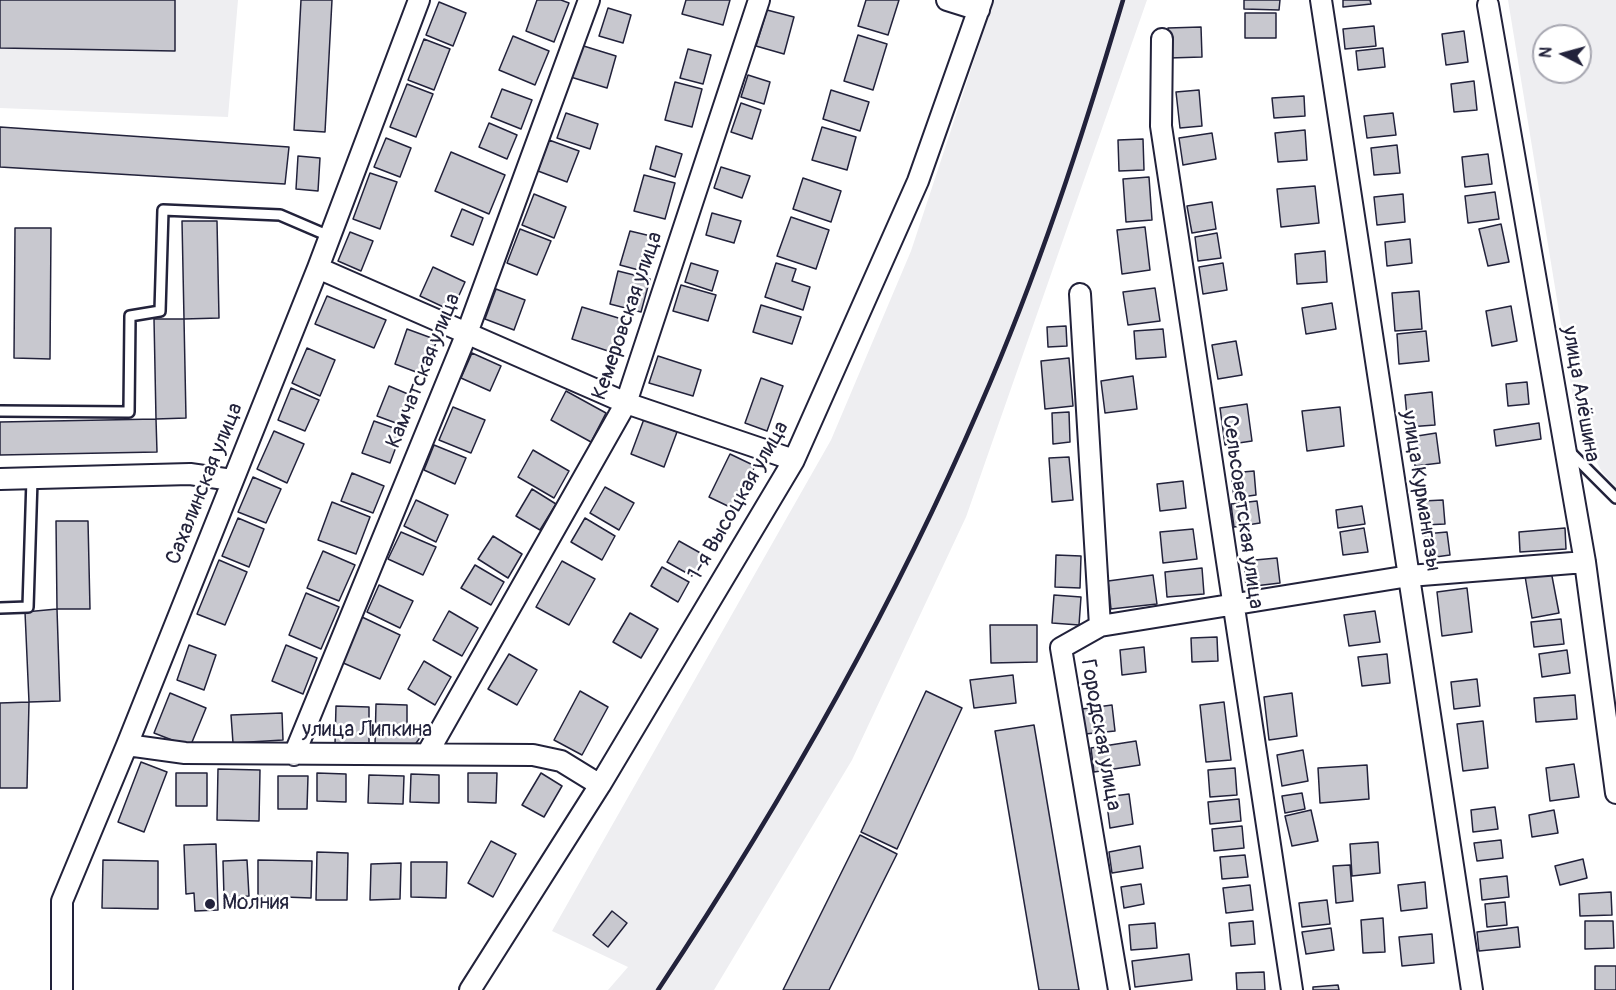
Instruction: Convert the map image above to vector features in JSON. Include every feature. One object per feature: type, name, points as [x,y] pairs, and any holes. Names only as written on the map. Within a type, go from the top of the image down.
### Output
[{"type":"street","name":"Сахалинская улица","points":[[62,990],[62,901],[128,745],[318,268],[419,0]]},
{"type":"street","name":"Камчатская улица","points":[[294,755],[467,333],[589,0]]},
{"type":"street","name":"Кемеровская улица","points":[[427,754],[626,403],[759,0]]},
{"type":"street","points":[[947,0],[980,5]]},
{"type":"street","name":"улица Курмангазы","points":[[1322,0],[1472,990]]},
{"type":"street","name":"1-я Высоцкая улица","points":[[470,990],[600,784],[794,460],[918,181],[980,5]]},
{"type":"street","name":"улица Алёшина","points":[[1488,5],[1585,562],[1616,793]]},
{"type":"street","name":"Сельсоветская улица","points":[[1162,39],[1161,126],[1231,607],[1292,990]]},
{"type":"street","points":[[318,268],[626,403],[794,460]]},
{"type":"street","name":"Городская улица","points":[[1080,294],[1100,626],[1061,648],[1119,990]]},
{"type":"street","points":[[0,479],[190,474],[232,480]]},
{"type":"street","points":[[1100,626],[1231,607],[1409,576],[1585,562]]},
{"type":"street","name":"улица Липкина","points":[[128,745],[185,753],[533,755],[561,761],[600,784]]},
{"type":"lane","points":[[0,411],[129,412],[130,316],[160,312],[163,210],[280,215],[329,236]]},
{"type":"lane","points":[[1565,446],[1616,498]]},
{"type":"lane","points":[[0,608],[28,607],[32,479]]},
{"type":"shaded area","points":[[0,0],[238,0],[228,117],[0,108]]},
{"type":"shaded area","points":[[994,0],[1147,0],[966,517],[852,760],[714,990],[608,990],[628,967],[552,931],[831,440],[911,251]]},
{"type":"shaded area","points":[[1508,0],[1616,0],[1616,487],[1602,472],[1578,428]]},
{"type":"building","points":[[0,0],[175,0],[175,51],[0,48]]},
{"type":"building","points":[[301,0],[332,0],[325,132],[294,130]]},
{"type":"building","points":[[537,0],[561,0],[569,3],[554,42],[526,31]]},
{"type":"building","points":[[686,0],[730,0],[723,25],[682,14]]},
{"type":"building","points":[[866,0],[899,0],[888,35],[858,26]]},
{"type":"building","points":[[1244,0],[1280,0],[1279,10],[1244,9]]},
{"type":"building","points":[[1343,0],[1370,0],[1371,4],[1343,7]]},
{"type":"building","points":[[439,2],[466,13],[453,46],[426,35]]},
{"type":"building","points":[[608,8],[631,15],[623,43],[599,36]]},
{"type":"building","points":[[767,10],[794,17],[784,54],[756,46]]},
{"type":"building","points":[[1245,13],[1276,13],[1276,38],[1245,38]]},
{"type":"building","points":[[1374,26],[1376,46],[1345,49],[1343,29]]},
{"type":"building","points":[[1201,27],[1202,57],[1169,58],[1168,28]]},
{"type":"building","points":[[1464,31],[1468,62],[1446,65],[1442,34]]},
{"type":"building","points":[[858,35],[887,44],[873,90],[844,81]]},
{"type":"building","points":[[513,36],[549,51],[535,85],[499,70]]},
{"type":"building","points":[[424,39],[450,49],[434,90],[408,80]]},
{"type":"building","points":[[574,43],[616,56],[607,88],[564,75]]},
{"type":"building","points":[[1383,48],[1385,67],[1358,70],[1356,51]]},
{"type":"building","points":[[688,49],[711,55],[703,84],[680,78]]},
{"type":"building","points":[[748,75],[770,82],[764,104],[741,97]]},
{"type":"building","points":[[1474,81],[1477,110],[1454,112],[1451,84]]},
{"type":"building","points":[[675,82],[702,89],[692,127],[665,120]]},
{"type":"building","points":[[407,84],[433,94],[416,137],[390,127]]},
{"type":"building","points":[[502,89],[532,100],[521,129],[491,117]]},
{"type":"building","points":[[831,90],[869,102],[860,131],[823,119]]},
{"type":"building","points":[[1199,90],[1202,126],[1180,128],[1176,92]]},
{"type":"building","points":[[1304,96],[1305,116],[1274,118],[1272,98]]},
{"type":"building","points":[[741,103],[761,110],[752,139],[731,132]]},
{"type":"building","points":[[566,113],[598,124],[590,149],[557,138]]},
{"type":"building","points":[[1393,113],[1396,135],[1367,138],[1364,116]]},
{"type":"building","points":[[489,123],[517,135],[507,159],[479,147]]},
{"type":"building","points":[[0,127],[289,147],[285,184],[0,167]]},
{"type":"building","points":[[822,127],[856,137],[847,170],[812,160]]},
{"type":"building","points":[[1305,130],[1307,160],[1278,162],[1275,133]]},
{"type":"building","points":[[1212,133],[1216,159],[1183,165],[1179,138]]},
{"type":"building","points":[[386,138],[411,148],[400,177],[374,167]]},
{"type":"building","points":[[1143,139],[1144,170],[1119,171],[1118,140]]},
{"type":"building","points":[[549,140],[579,151],[567,182],[538,171]]},
{"type":"building","points":[[1397,145],[1400,173],[1374,175],[1371,148]]},
{"type":"building","points":[[656,146],[682,154],[675,177],[650,169]]},
{"type":"building","points":[[451,152],[505,175],[489,214],[435,191]]},
{"type":"building","points":[[1488,154],[1492,184],[1465,187],[1462,157]]},
{"type":"building","points":[[298,156],[320,158],[318,191],[296,189]]},
{"type":"building","points":[[721,167],[750,176],[742,198],[714,188]]},
{"type":"building","points":[[370,173],[397,182],[380,229],[353,219]]},
{"type":"building","points":[[644,175],[675,183],[665,219],[634,211]]},
{"type":"building","points":[[1149,177],[1152,220],[1126,222],[1123,179]]},
{"type":"building","points":[[803,178],[841,191],[831,222],[793,209]]},
{"type":"building","points":[[1315,186],[1319,223],[1281,227],[1277,189]]},
{"type":"building","points":[[1495,192],[1499,219],[1468,223],[1465,196]]},
{"type":"building","points":[[534,194],[566,207],[554,238],[522,225]]},
{"type":"building","points":[[1403,194],[1405,222],[1377,225],[1374,197]]},
{"type":"building","points":[[1212,202],[1216,229],[1192,233],[1187,206]]},
{"type":"building","points":[[462,209],[483,218],[473,245],[451,236]]},
{"type":"building","points":[[712,213],[741,221],[734,243],[706,235]]},
{"type":"building","points":[[791,217],[829,230],[816,269],[777,256]]},
{"type":"building","points":[[182,221],[217,221],[219,318],[184,319]]},
{"type":"building","points":[[1501,224],[1509,262],[1488,266],[1479,229]]},
{"type":"building","points":[[1145,227],[1150,270],[1122,274],[1117,230]]},
{"type":"building","points":[[15,228],[51,228],[50,359],[14,358]]},
{"type":"building","points":[[520,229],[551,241],[537,275],[507,263]]},
{"type":"building","points":[[630,231],[655,237],[646,272],[620,265]]},
{"type":"building","points":[[350,232],[373,241],[361,271],[338,261]]},
{"type":"building","points":[[1217,233],[1221,258],[1198,261],[1195,237]]},
{"type":"building","points":[[1410,239],[1412,263],[1387,266],[1385,242]]},
{"type":"building","points":[[1325,251],[1327,282],[1297,284],[1295,254]]},
{"type":"building","points":[[691,263],[718,271],[712,291],[685,282]]},
{"type":"building","points":[[776,263],[796,269],[792,281],[810,287],[803,310],[765,297]]},
{"type":"building","points":[[1223,263],[1227,290],[1203,294],[1199,267]]},
{"type":"building","points":[[433,267],[465,282],[452,311],[420,296]]},
{"type":"building","points":[[618,271],[650,279],[641,312],[610,304]]},
{"type":"building","points":[[681,285],[716,295],[708,321],[673,311]]},
{"type":"building","points":[[1155,288],[1160,321],[1128,325],[1123,292]]},
{"type":"building","points":[[496,289],[525,300],[514,330],[485,319]]},
{"type":"building","points":[[1419,291],[1422,329],[1395,331],[1392,293]]},
{"type":"building","points":[[327,296],[386,320],[374,348],[315,324]]},
{"type":"building","points":[[1332,303],[1336,329],[1306,334],[1302,308]]},
{"type":"building","points":[[761,305],[801,317],[792,344],[753,332]]},
{"type":"building","points":[[1511,306],[1517,341],[1492,346],[1486,311]]},
{"type":"building","points":[[582,307],[625,320],[614,353],[572,339]]},
{"type":"building","points":[[154,319],[184,319],[186,418],[156,419]]},
{"type":"building","points":[[1066,326],[1067,346],[1048,347],[1047,327]]},
{"type":"building","points":[[407,329],[437,340],[424,375],[395,364]]},
{"type":"building","points":[[1163,329],[1166,357],[1136,359],[1134,331]]},
{"type":"building","points":[[1426,331],[1429,361],[1399,364],[1397,334]]},
{"type":"building","points":[[1236,341],[1242,375],[1218,379],[1212,345]]},
{"type":"building","points":[[307,348],[335,360],[320,396],[292,383]]},
{"type":"building","points":[[472,353],[501,366],[490,391],[461,378]]},
{"type":"building","points":[[658,356],[701,370],[693,396],[649,383]]},
{"type":"building","points":[[1069,358],[1073,406],[1045,409],[1041,361]]},
{"type":"building","points":[[1133,376],[1137,409],[1105,413],[1101,381]]},
{"type":"building","points":[[761,378],[783,386],[767,431],[745,423]]},
{"type":"building","points":[[1527,382],[1529,404],[1508,406],[1506,384]]},
{"type":"building","points":[[389,386],[415,397],[404,426],[377,416]]},
{"type":"building","points":[[291,388],[319,400],[305,431],[278,420]]},
{"type":"building","points":[[566,391],[606,413],[591,442],[551,420]]},
{"type":"building","points":[[1432,392],[1435,425],[1408,427],[1405,395]]},
{"type":"building","points":[[1247,404],[1252,441],[1225,445],[1220,408]]},
{"type":"building","points":[[453,407],[485,420],[471,453],[439,440]]},
{"type":"building","points":[[1340,407],[1344,446],[1307,451],[1302,411]]},
{"type":"building","points":[[1069,412],[1070,442],[1053,444],[1052,413]]},
{"type":"building","points":[[156,419],[157,452],[0,455],[0,422]]},
{"type":"building","points":[[644,419],[677,432],[664,467],[631,454]]},
{"type":"building","points":[[374,421],[402,431],[390,463],[362,453]]},
{"type":"building","points":[[1539,423],[1541,439],[1496,446],[1494,430]]},
{"type":"building","points":[[274,431],[304,444],[287,483],[257,469]]},
{"type":"building","points":[[1436,433],[1440,463],[1415,466],[1411,437]]},
{"type":"building","points":[[434,445],[466,458],[455,484],[424,470]]},
{"type":"building","points":[[533,450],[569,471],[554,498],[518,477]]},
{"type":"building","points":[[730,454],[755,466],[734,509],[709,497]]},
{"type":"building","points":[[1069,457],[1073,500],[1052,502],[1049,458]]},
{"type":"building","points":[[1254,471],[1256,495],[1234,498],[1231,473]]},
{"type":"building","points":[[352,473],[384,486],[373,513],[341,501]]},
{"type":"building","points":[[253,477],[281,489],[266,523],[238,512]]},
{"type":"building","points":[[1183,481],[1186,508],[1160,511],[1157,484]]},
{"type":"building","points":[[605,487],[634,503],[619,530],[590,513]]},
{"type":"building","points":[[532,489],[556,504],[540,530],[516,516]]},
{"type":"building","points":[[416,500],[448,515],[436,542],[404,526]]},
{"type":"building","points":[[1443,500],[1445,524],[1424,525],[1423,501]]},
{"type":"building","points":[[1257,501],[1260,523],[1234,527],[1231,504]]},
{"type":"building","points":[[332,502],[370,517],[356,554],[318,540]]},
{"type":"building","points":[[1362,506],[1365,524],[1338,528],[1336,510]]},
{"type":"building","points":[[238,518],[264,529],[249,567],[222,556]]},
{"type":"building","points":[[585,518],[615,536],[602,560],[571,542]]},
{"type":"building","points":[[56,521],[88,521],[90,609],[57,609]]},
{"type":"building","points":[[1364,528],[1368,552],[1343,555],[1340,532]]},
{"type":"building","points":[[1565,528],[1566,549],[1520,552],[1519,532]]},
{"type":"building","points":[[1193,529],[1197,559],[1163,563],[1160,532]]},
{"type":"building","points":[[401,532],[436,547],[423,575],[388,559]]},
{"type":"building","points":[[1447,532],[1450,555],[1428,558],[1425,534]]},
{"type":"building","points":[[493,536],[522,554],[508,578],[478,559]]},
{"type":"building","points":[[679,541],[704,555],[692,576],[667,562]]},
{"type":"building","points":[[323,551],[355,565],[339,601],[307,588]]},
{"type":"building","points":[[1056,555],[1081,556],[1080,588],[1055,587]]},
{"type":"building","points":[[1277,558],[1280,583],[1246,587],[1244,561]]},
{"type":"building","points":[[219,560],[247,572],[225,625],[197,614]]},
{"type":"building","points":[[562,561],[595,579],[569,625],[536,607]]},
{"type":"building","points":[[475,565],[504,582],[491,605],[461,588]]},
{"type":"building","points":[[662,567],[689,582],[678,602],[651,586]]},
{"type":"building","points":[[1202,568],[1204,594],[1167,597],[1165,572]]},
{"type":"building","points":[[1551,571],[1559,613],[1532,618],[1525,576]]},
{"type":"building","points":[[1153,575],[1157,604],[1111,609],[1108,581]]},
{"type":"building","points":[[379,585],[413,601],[400,628],[367,612]]},
{"type":"building","points":[[1467,588],[1472,632],[1442,636],[1437,592]]},
{"type":"building","points":[[306,593],[339,607],[321,649],[289,635]]},
{"type":"building","points":[[1054,595],[1081,597],[1079,625],[1052,623]]},
{"type":"building","points":[[57,609],[60,701],[29,702],[25,612]]},
{"type":"building","points":[[449,611],[478,628],[462,656],[433,640]]},
{"type":"building","points":[[1375,611],[1380,642],[1349,646],[1344,615]]},
{"type":"building","points":[[630,613],[658,629],[641,658],[613,642]]},
{"type":"building","points":[[362,617],[400,635],[380,679],[341,662]]},
{"type":"building","points":[[1561,619],[1564,644],[1534,647],[1531,622]]},
{"type":"building","points":[[990,625],[1037,625],[1037,662],[991,663]]},
{"type":"building","points":[[1217,637],[1218,661],[1192,662],[1191,638]]},
{"type":"building","points":[[189,645],[216,655],[204,690],[177,680]]},
{"type":"building","points":[[286,645],[317,658],[303,694],[272,681]]},
{"type":"building","points":[[1144,647],[1146,672],[1122,675],[1120,650]]},
{"type":"building","points":[[1567,650],[1570,673],[1542,677],[1539,654]]},
{"type":"building","points":[[509,654],[537,670],[517,705],[488,689]]},
{"type":"building","points":[[1387,654],[1390,683],[1362,686],[1358,657]]},
{"type":"building","points":[[424,661],[451,677],[435,705],[408,689]]},
{"type":"building","points":[[1013,675],[1016,703],[974,708],[970,680]]},
{"type":"building","points":[[1477,679],[1480,706],[1454,709],[1451,682]]},
{"type":"building","points":[[580,691],[608,707],[582,755],[554,740]]},
{"type":"building","points":[[926,691],[962,708],[897,849],[861,832]]},
{"type":"building","points":[[170,693],[206,708],[190,747],[154,733]]},
{"type":"building","points":[[1292,693],[1297,736],[1269,740],[1264,697]]},
{"type":"building","points":[[1575,695],[1577,719],[1536,722],[1534,698]]},
{"type":"building","points":[[29,702],[27,788],[0,788],[0,703]]},
{"type":"building","points":[[1224,702],[1231,760],[1206,762],[1200,705]]},
{"type":"building","points":[[376,704],[407,705],[407,727],[424,732],[414,746],[375,745]]},
{"type":"building","points":[[1112,705],[1115,731],[1085,734],[1082,709]]},
{"type":"building","points":[[336,706],[369,707],[369,745],[335,744]]},
{"type":"building","points":[[282,713],[283,740],[233,743],[231,715]]},
{"type":"building","points":[[1483,721],[1488,768],[1463,771],[1457,724]]},
{"type":"building","points":[[1034,725],[1079,990],[1039,990],[995,731]]},
{"type":"building","points":[[1136,741],[1140,765],[1094,772],[1091,748]]},
{"type":"building","points":[[1303,750],[1308,781],[1282,786],[1277,755]]},
{"type":"building","points":[[141,762],[167,772],[144,832],[118,822]]},
{"type":"building","points":[[1574,764],[1579,797],[1550,801],[1546,768]]},
{"type":"building","points":[[1367,765],[1369,799],[1320,803],[1318,768]]},
{"type":"building","points":[[1235,768],[1237,795],[1210,797],[1208,770]]},
{"type":"building","points":[[218,769],[260,770],[259,821],[217,820]]},
{"type":"building","points":[[176,773],[207,773],[207,806],[176,806]]},
{"type":"building","points":[[317,773],[346,774],[346,802],[317,801]]},
{"type":"building","points":[[468,773],[497,773],[496,803],[468,802]]},
{"type":"building","points":[[541,773],[562,786],[544,817],[522,805]]},
{"type":"building","points":[[411,774],[439,775],[439,803],[410,802]]},
{"type":"building","points":[[369,775],[404,776],[403,804],[368,803]]},
{"type":"building","points":[[278,776],[308,776],[307,809],[278,809]]},
{"type":"building","points":[[1302,793],[1305,809],[1285,813],[1282,796]]},
{"type":"building","points":[[1129,794],[1133,824],[1110,828],[1106,797]]},
{"type":"building","points":[[1239,799],[1241,821],[1210,824],[1208,802]]},
{"type":"building","points":[[1495,807],[1498,829],[1473,832],[1471,810]]},
{"type":"building","points":[[1311,810],[1318,841],[1292,846],[1285,816]]},
{"type":"building","points":[[1554,810],[1558,833],[1532,837],[1529,815]]},
{"type":"building","points":[[1242,826],[1244,848],[1214,851],[1212,829]]},
{"type":"building","points":[[860,835],[897,854],[829,990],[783,990]]},
{"type":"building","points":[[1501,840],[1503,858],[1477,861],[1474,843]]},
{"type":"building","points":[[491,841],[516,854],[493,897],[468,883]]},
{"type":"building","points":[[1378,842],[1380,873],[1352,876],[1350,844]]},
{"type":"building","points":[[216,844],[218,910],[195,911],[194,893],[186,894],[184,845]]},
{"type":"building","points":[[1140,846],[1143,868],[1112,873],[1109,852]]},
{"type":"building","points":[[317,852],[348,853],[347,900],[316,900]]},
{"type":"building","points":[[1245,855],[1248,877],[1222,879],[1220,857]]},
{"type":"building","points":[[1583,859],[1587,878],[1560,885],[1555,866]]},
{"type":"building","points":[[103,860],[158,861],[158,909],[102,908]]},
{"type":"building","points":[[247,860],[249,896],[224,897],[223,861]]},
{"type":"building","points":[[258,860],[312,861],[311,898],[258,896]]},
{"type":"building","points":[[411,862],[447,862],[446,898],[411,897]]},
{"type":"building","points":[[401,863],[400,899],[370,900],[371,864]]},
{"type":"building","points":[[1350,865],[1353,901],[1336,903],[1333,866]]},
{"type":"building","points":[[1507,876],[1509,897],[1482,900],[1480,879]]},
{"type":"building","points":[[1425,882],[1427,908],[1401,911],[1398,885]]},
{"type":"building","points":[[1141,884],[1144,904],[1124,908],[1121,887]]},
{"type":"building","points":[[1250,885],[1253,910],[1226,913],[1223,888]]},
{"type":"building","points":[[1611,892],[1612,915],[1580,916],[1579,894]]},
{"type":"building","points":[[1327,900],[1330,924],[1302,927],[1299,903]]},
{"type":"building","points":[[1505,902],[1507,925],[1487,927],[1485,904]]},
{"type":"building","points":[[612,911],[627,923],[608,947],[593,935]]},
{"type":"building","points":[[1383,918],[1385,952],[1363,953],[1361,920]]},
{"type":"building","points":[[1253,921],[1255,944],[1231,946],[1229,923]]},
{"type":"building","points":[[1585,921],[1613,921],[1614,948],[1585,949]]},
{"type":"building","points":[[1155,923],[1157,948],[1131,950],[1129,925]]},
{"type":"building","points":[[1518,927],[1520,947],[1479,951],[1477,932]]},
{"type":"building","points":[[1331,928],[1334,950],[1306,954],[1302,932]]},
{"type":"building","points":[[1432,934],[1434,963],[1402,966],[1399,937]]},
{"type":"building","points":[[1189,954],[1192,980],[1135,987],[1132,961]]},
{"type":"building","points":[[1595,966],[1616,966],[1616,990],[1595,990]]},
{"type":"building","points":[[1264,972],[1265,990],[1237,990],[1236,973]]},
{"type":"building","points":[[1338,985],[1339,990],[1313,990],[1313,987]]},
{"type":"railway","points":[[658,990],[791,778],[872,632],[946,482],[1001,356],[1040,256],[1092,103],[1123,0]]},
{"type":"place","name":"Молния","points":[[210,904]]}]
